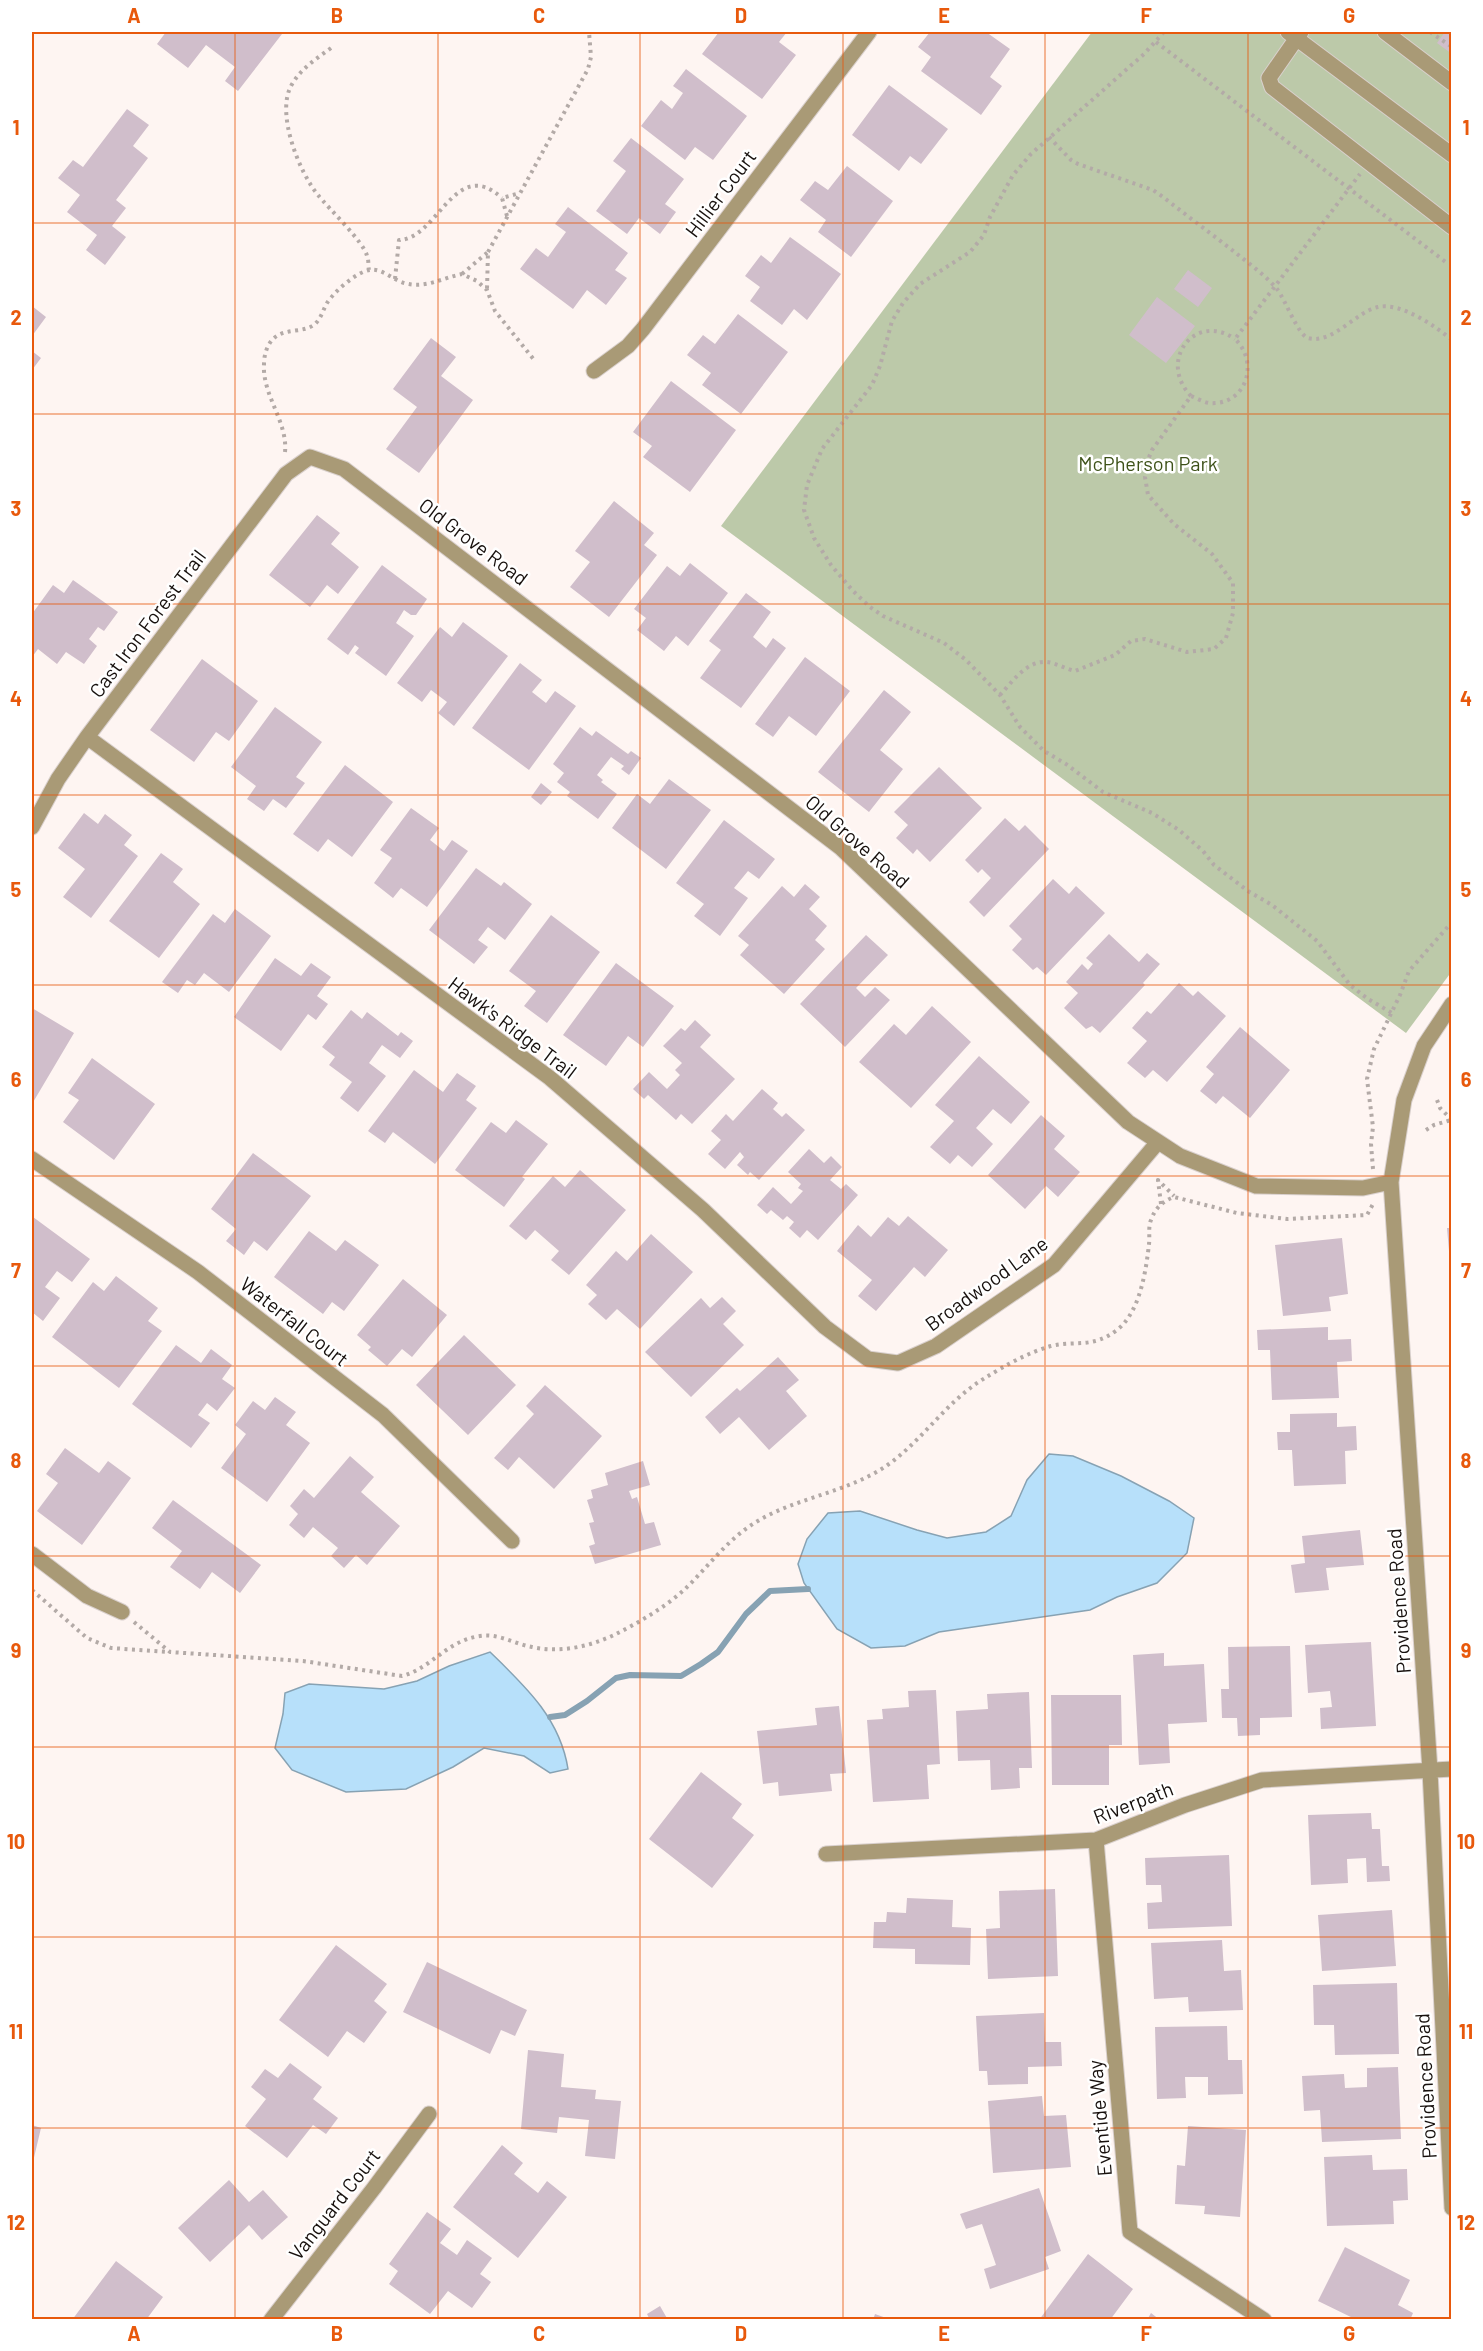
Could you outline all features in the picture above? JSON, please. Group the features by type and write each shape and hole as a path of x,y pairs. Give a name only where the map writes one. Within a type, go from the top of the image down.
{"street":[{"name":"Hillier Court","path":"594,371 628,346 643,329 869,32"},
{"path":"1385,32 1452,82"},
{"path":"1452,154 1295,34 1269,78 1272,87 1452,228"},
{"name":"Cast Iron Forest Trail","path":"32,827 58,779 87,737 286,474 310,457"},
{"name":"Old Grove Road","path":"310,457 344,469 841,848 1128,1122 1180,1156 1256,1186 1363,1188 1391,1182"},
{"name":"Hawk's Ridge Trail","path":"87,737 550,1078 703,1210 825,1327 868,1359 898,1363"},
{"name":"Providence Road","path":"1452,1004 1424,1046 1404,1100 1391,1182 1430,1771 1452,2208"},
{"name":"Broadwood Lane","path":"898,1363 936,1346 1054,1265 1158,1142"},
{"name":"Waterfall Court","path":"32,1159 198,1272 383,1415 512,1541"},
{"path":"32,1554 87,1596 122,1612"},
{"name":"Riverpath","path":"826,1854 1096,1840 1185,1805 1262,1780 1452,1769"},
{"name":"Eventide Way","path":"1096,1840 1130,2232 1264,2319"},
{"name":"Vanguard Court","path":"271,2319 429,2114"}],"path":[{"path":"284,459 284,438 264,374 267,349 273,339 282,333 310,327 316,322 336,292 369,270 376,270 403,283 432,284 462,274 488,252 588,69 591,57 589,32"},
{"path":"1164,32 1156,42 1049,137 1013,175 994,210 984,235 970,252 920,284 903,303 892,321 880,366 872,385 822,449 807,485 804,510 814,538 831,565 853,591 883,616 944,643 966,660 1000,695 1020,727 1044,751 1066,764 1103,792 1152,813 1179,830 1203,851 1214,865 1248,891 1272,905 1317,941 1350,985 1392,1013"},
{"path":"1430,32 1452,47"},
{"path":"1156,42 1447,263"},
{"path":"331,48 308,65 290,88 286,103 287,120 297,159 306,176 316,193 367,255 369,270"},
{"path":"1049,137 1078,164 1153,190 1249,263 1275,286 1302,333 1309,338 1320,338 1333,334 1378,307 1388,307 1419,318 1452,340"},
{"path":"1235,339 1369,163"},
{"path":"395,279 399,240 414,234 463,189 475,185 485,186 502,198 507,216"},
{"path":"502,198 521,193"},
{"path":"488,252 487,290 495,311 535,361"},
{"path":"462,274 477,281 487,290"},
{"path":"1206,331 1226,332 1246,352 1247,378 1242,388 1223,402 1208,403 1191,396 1184,390 1177,372 1177,360 1185,345 1196,334 1206,331"},
{"path":"1000,695 1027,668 1036,663 1048,662 1075,671 1115,655 1131,640 1145,639 1187,652 1214,649 1226,638 1233,613 1233,583 1212,554 1174,524 1148,495 1145,477 1147,462 1152,450 1191,396"},
{"path":"1161,1204 1158,1180 1174,1197 1237,1213 1287,1219 1367,1215 1373,1206 1371,1144 1373,1127 1367,1079 1374,1049 1409,971 1452,922"},
{"path":"1426,1130 1451,1120 1440,1108 1437,1100"},
{"path":"32,1590 87,1638 111,1648 303,1661 402,1676 415,1672 449,1646 482,1635 532,1647 565,1649 586,1645 613,1635 650,1615 683,1591 742,1531 761,1519 782,1508 869,1476 896,1459 958,1398 983,1378 1052,1346 1080,1345 1105,1338 1119,1328 1130,1314 1143,1278 1150,1222 1156,1209 1174,1197"},
{"path":"122,1612 170,1652"}],"green space":[{"name":"McPherson Park","path":"1092,32 1451,32 1452,971 1406,1033 721,526"}],"water":[{"path":"1049,1454 1073,1456 1121,1476 1169,1501 1194,1518 1187,1553 1157,1583 1117,1597 1090,1610 939,1632 905,1646 871,1648 837,1629 804,1583 798,1564 807,1539 828,1513 860,1511 947,1538 986,1532 1011,1516 1027,1480"},
{"path":"490,1652 516,1677 549,1719 564,1751 568,1769 550,1773 524,1756 484,1748 453,1767 406,1789 346,1792 292,1770 275,1748 285,1693 309,1684 384,1689 417,1681 449,1666"}],"building":[{"path":"166,32 279,32 282,34 238,91 225,81 235,67 206,45 188,68 157,44"},
{"path":"719,32 787,32 779,42 796,55 762,99 702,54"},
{"path":"930,32 986,32 1010,49 990,77 1002,86 981,115 921,71 931,57 918,47"},
{"path":"1445,32 1452,32 1452,54 1437,43"},
{"path":"686,69 747,116 713,160 695,147 685,160 641,126 661,100 672,109 683,93 673,86"},
{"path":"889,85 948,129 921,164 910,156 899,171 852,135"},
{"path":"127,109 149,125 133,146 148,158 116,200 126,208 112,226 126,237 105,265 86,250 97,235 67,212 80,195 58,178 73,160 83,167"},
{"path":"631,138 684,179 665,204 676,212 660,234 639,218 627,234 596,211 626,171 613,161"},
{"path":"847,166 893,201 851,257 818,232 826,220 800,200 815,181 828,190"},
{"path":"568,207 628,253 615,270 627,278 606,305 587,290 573,309 520,269 536,248 548,257 566,232 555,224"},
{"path":"790,237 841,274 807,320 794,309 782,325 750,301 760,287 745,276 761,255 771,263"},
{"path":"1188,270 1212,288 1198,307 1174,289"},
{"path":"1157,297 1195,326 1166,363 1129,335"},
{"path":"32,306 46,317 32,336"},
{"path":"738,314 788,352 741,414 702,385 711,373 687,355 703,335 715,344"},
{"path":"431,338 456,357 441,376 473,400 419,473 386,449 417,407 393,389"},
{"path":"32,351 41,358 32,370"},
{"path":"671,381 736,430 690,492 643,457 652,446 633,432"},
{"path":"614,501 654,533 644,545 657,555 609,617 570,587 590,562 575,551"},
{"path":"317,515 340,533 331,544 359,567 338,594 327,585 310,607 269,575"},
{"path":"690,563 728,593 688,646 676,636 664,651 637,630 646,618 634,609 667,566 680,576"},
{"path":"382,565 427,599 416,615 411,615 404,610 396,623 414,636 386,676 355,653 359,648 355,645 348,655 327,639"},
{"path":"73,580 118,612 104,631 98,627 89,639 97,646 84,664 66,652 57,664 38,649 32,657 32,614 53,585 64,593"},
{"path":"746,593 771,612 753,637 766,648 773,638 786,648 741,708 700,678 721,650 709,641"},
{"path":"463,622 508,656 454,726 438,713 447,702 431,690 422,702 397,683 440,627 452,637"},
{"path":"805,657 850,691 816,736 789,716 773,737 755,724"},
{"path":"202,659 258,701 229,741 216,732 194,762 150,730"},
{"path":"520,663 542,680 532,692 546,703 555,691 576,706 529,770 472,728"},
{"path":"884,690 911,712 880,750 903,769 869,812 818,772"},
{"path":"275,707 322,742 296,777 305,783 286,808 273,799 264,811 247,799 256,786 231,767"},
{"path":"580,727 592,736 596,731 628,754 631,751 641,758 629,775 621,769 624,766 611,757 597,775 603,780 601,782 617,794 598,819 567,796 570,792 557,782 564,773 553,764"},
{"path":"345,765 393,802 352,857 328,839 318,852 293,834"},
{"path":"939,767 982,808 930,862 917,849 913,854 896,838 908,825 894,812"},
{"path":"669,779 711,810 666,869 612,828 637,794 650,804"},
{"path":"541,783 552,792 541,805 531,797"},
{"path":"411,808 439,828 430,840 444,851 452,840 468,851 427,907 401,888 393,898 374,883 392,858 380,850"},
{"path":"84,813 98,824 105,814 132,835 124,845 138,856 91,918 63,897 85,869 58,848"},
{"path":"1005,818 1019,831 1025,825 1049,849 984,917 969,902 991,878 982,869 978,873 965,860"},
{"path":"724,820 775,859 759,879 748,871 734,888 748,898 720,936 694,916 704,904 676,883"},
{"path":"161,853 183,869 173,882 200,904 159,958 109,921"},
{"path":"476,868 501,886 504,882 532,904 505,940 488,927 478,940 488,947 474,964 429,930"},
{"path":"1053,879 1069,894 1076,886 1105,913 1046,975 1037,967 1033,970 1012,950 1022,939 1009,926"},
{"path":"805,884 820,897 809,909 827,926 815,940 825,949 784,994 740,955 749,945 738,936 782,886 794,897"},
{"path":"235,909 271,936 229,992 204,973 195,985 187,980 178,993 162,982 213,914 225,923"},
{"path":"551,915 600,952 547,1023 524,1006 536,991 509,971"},
{"path":"1109,934 1139,962 1147,953 1160,964 1143,983 1145,985 1100,1033 1092,1026 1086,1029 1064,1008 1078,993 1066,982 1082,964 1088,970 1093,964 1086,958"},
{"path":"866,935 888,955 856,988 865,997 875,987 890,1000 845,1047 800,1004"},
{"path":"275,958 301,976 311,963 331,977 317,996 328,1004 316,1020 308,1014 281,1051 234,1017"},
{"path":"616,963 674,1006 643,1047 628,1036 606,1066 563,1035"},
{"path":"1179,983 1193,996 1198,991 1226,1016 1167,1082 1153,1070 1145,1078 1127,1063 1147,1041 1132,1028 1147,1011 1151,1014"},
{"path":"932,1006 971,1042 911,1108 859,1062 894,1024 906,1035"},
{"path":"32,1008 74,1033 32,1104"},
{"path":"351,1010 362,1019 367,1012 398,1036 401,1032 413,1041 400,1058 382,1045 369,1063 386,1076 358,1112 340,1098 352,1082 329,1065 335,1057 322,1047"},
{"path":"695,1020 711,1035 700,1047 735,1079 692,1124 681,1114 676,1120 648,1095 644,1099 633,1089 649,1072 667,1089 680,1075 675,1070 682,1063 663,1046 681,1028 685,1031"},
{"path":"1240,1027 1290,1070 1250,1118 1223,1096 1216,1104 1200,1091 1214,1074 1206,1067"},
{"path":"979,1056 1030,1102 1011,1124 993,1109 976,1128 993,1144 972,1167 958,1155 950,1164 930,1147 954,1121 935,1105"},
{"path":"92,1058 155,1104 114,1160 63,1122 79,1100 68,1093"},
{"path":"414,1070 443,1092 457,1073 476,1086 466,1100 477,1108 435,1164 393,1132 385,1143 368,1131"},
{"path":"762,1089 778,1103 773,1109 782,1117 786,1113 805,1130 759,1180 750,1172 748,1175 737,1165 744,1157 740,1152 725,1169 708,1154 721,1140 711,1131 726,1114 733,1121"},
{"path":"1041,1115 1065,1136 1054,1149 1080,1172 1058,1197 1046,1186 1025,1209 988,1175"},
{"path":"516,1120 548,1144 522,1177 525,1179 504,1207 455,1170 491,1122 506,1133"},
{"path":"809,1149 824,1163 831,1156 842,1167 830,1180 841,1189 846,1184 858,1195 818,1240 807,1230 800,1238 789,1228 794,1222 787,1216 783,1220 771,1210 767,1214 757,1205 773,1187 791,1204 803,1191 798,1188 801,1184 788,1172"},
{"path":"253,1153 311,1196 267,1251 254,1241 244,1255 226,1241 236,1229 211,1209"},
{"path":"580,1170 626,1210 569,1275 551,1260 559,1251 535,1230 526,1240 509,1226 553,1176 565,1187"},
{"path":"908,1216 948,1250 925,1277 914,1267 876,1311 858,1296 872,1280 837,1251 858,1225 871,1237 888,1217 899,1226"},
{"path":"33,1217 90,1259 72,1282 57,1271 45,1287 60,1298 43,1321 32,1312"},
{"path":"1447,1228 1452,1228 1452,1251 1449,1251"},
{"path":"309,1231 336,1251 345,1240 379,1265 344,1311 332,1302 323,1314 274,1277"},
{"path":"651,1234 693,1272 640,1329 617,1309 606,1320 588,1304 597,1295 586,1285 616,1251 627,1261"},
{"path":"1342,1238 1348,1294 1329,1297 1331,1311 1283,1316 1275,1245"},
{"path":"116,1276 158,1308 148,1321 162,1331 119,1388 52,1337 93,1282 104,1291"},
{"path":"403,1279 447,1315 412,1357 402,1349 387,1366 368,1350 371,1347 357,1335"},
{"path":"722,1297 736,1311 723,1324 744,1345 691,1397 645,1352 701,1298 710,1308"},
{"path":"1328,1327 1328,1340 1351,1339 1352,1361 1337,1362 1339,1398 1272,1400 1270,1350 1258,1350 1257,1330"},
{"path":"464,1335 516,1385 468,1435 416,1385"},
{"path":"176,1345 201,1363 211,1349 232,1365 222,1379 235,1388 217,1411 207,1403 198,1415 210,1423 191,1448 132,1404"},
{"path":"778,1357 799,1380 786,1391 807,1416 769,1450 739,1417 720,1434 705,1417 737,1388 740,1391"},
{"path":"545,1385 602,1436 554,1489 519,1457 508,1470 494,1458 534,1414 526,1406"},
{"path":"275,1397 296,1412 286,1425 310,1443 267,1502 221,1468 246,1434 235,1425 253,1401 265,1410"},
{"path":"1337,1413 1337,1427 1356,1426 1357,1450 1345,1451 1346,1484 1294,1486 1292,1450 1278,1450 1277,1432 1290,1432 1290,1414"},
{"path":"65,1448 99,1473 108,1461 131,1478 82,1545 37,1511 58,1483 46,1474"},
{"path":"350,1456 374,1477 361,1492 400,1526 367,1565 356,1555 344,1568 331,1556 338,1548 313,1527 304,1538 289,1525 298,1514 290,1506 304,1489 314,1498"},
{"path":"643,1461 650,1485 629,1491 632,1499 637,1497 645,1524 654,1522 661,1545 595,1564 589,1546 595,1544 589,1523 594,1522 587,1500 593,1498 591,1490 608,1485 605,1473"},
{"path":"173,1500 261,1565 240,1593 212,1572 200,1589 170,1567 182,1551 152,1528"},
{"path":"1360,1530 1364,1565 1326,1568 1329,1590 1295,1593 1291,1565 1305,1563 1302,1536"},
{"path":"1371,1642 1376,1726 1321,1729 1320,1708 1332,1707 1330,1691 1308,1693 1305,1645"},
{"path":"1290,1646 1292,1717 1260,1718 1260,1735 1238,1736 1237,1718 1222,1718 1221,1689 1229,1689 1228,1647"},
{"path":"1164,1653 1164,1666 1204,1664 1207,1722 1168,1724 1170,1763 1139,1765 1133,1655"},
{"path":"936,1690 940,1764 927,1765 929,1799 873,1802 867,1720 883,1719 882,1709 909,1707 908,1691"},
{"path":"1029,1692 1032,1768 1019,1768 1020,1788 991,1790 990,1760 958,1761 956,1711 988,1709 987,1694"},
{"path":"1051,1695 1121,1695 1122,1745 1109,1745 1109,1785 1052,1785"},
{"path":"839,1706 846,1773 830,1774 832,1791 779,1796 778,1782 763,1784 757,1731 817,1725 815,1708"},
{"path":"701,1772 742,1804 732,1818 754,1835 712,1888 649,1839"},
{"path":"1371,1813 1372,1829 1380,1829 1382,1866 1389,1866 1390,1881 1367,1882 1366,1858 1347,1859 1348,1883 1311,1885 1308,1815"},
{"path":"1229,1855 1232,1926 1148,1929 1147,1903 1162,1902 1161,1885 1146,1885 1145,1858"},
{"path":"1055,1889 1058,1976 988,1979 986,1929 1000,1928 999,1891"},
{"path":"907,1898 953,1900 952,1927 971,1928 970,1965 915,1964 915,1949 873,1948 874,1922 886,1922 887,1912 906,1913"},
{"path":"1392,1910 1396,1966 1322,1971 1318,1915"},
{"path":"1222,1940 1224,1971 1241,1970 1243,2010 1189,2012 1188,1997 1154,1999 1151,1943"},
{"path":"336,1945 387,1984 374,2001 387,2012 364,2043 347,2031 328,2057 279,2020"},
{"path":"427,1962 527,2010 515,2036 501,2030 490,2054 403,2012"},
{"path":"1397,1983 1399,2054 1335,2055 1334,2025 1314,2025 1313,1985"},
{"path":"1044,2013 1045,2042 1061,2042 1062,2066 1028,2067 1028,2084 988,2085 987,2071 979,2071 976,2016"},
{"path":"1227,2026 1228,2060 1242,2060 1243,2094 1208,2095 1208,2077 1185,2077 1186,2098 1157,2099 1155,2027"},
{"path":"528,2050 564,2054 561,2087 596,2090 595,2099 621,2101 615,2159 585,2156 589,2120 559,2117 557,2133 521,2129"},
{"path":"290,2063 322,2087 313,2099 338,2118 326,2134 313,2125 287,2158 245,2126 266,2099 251,2087 265,2069 278,2078"},
{"path":"1398,2067 1401,2139 1322,2142 1320,2110 1304,2111 1302,2076 1344,2074 1345,2088 1367,2087 1367,2068"},
{"path":"1042,2096 1044,2116 1066,2115 1071,2167 993,2173 988,2101"},
{"path":"32,2125 41,2128 32,2166"},
{"path":"1188,2126 1246,2130 1240,2217 1204,2214 1205,2206 1175,2204 1177,2165 1185,2166"},
{"path":"502,2145 523,2163 514,2174 538,2193 547,2181 567,2197 518,2258 453,2207"},
{"path":"1372,2155 1373,2170 1407,2169 1408,2200 1393,2201 1394,2224 1327,2226 1324,2157"},
{"path":"229,2180 249,2202 263,2190 288,2217 262,2240 249,2225 210,2262 178,2228"},
{"path":"1039,2188 1061,2251 1045,2257 1049,2269 990,2289 984,2269 996,2265 982,2224 966,2229 960,2214"},
{"path":"427,2212 451,2229 440,2243 457,2255 467,2240 492,2258 480,2274 491,2282 472,2308 448,2291 430,2314 389,2284 398,2271 389,2264"},
{"path":"1345,2247 1410,2280 1398,2305 1413,2313 1410,2320 1357,2320 1318,2301"},
{"path":"1088,2254 1133,2289 1110,2320 1039,2320"},
{"path":"116,2261 163,2297 146,2320 72,2320"},
{"path":"660,2306 668,2320 650,2320 647,2314"},
{"path":"1151,2313 1160,2320 1147,2320"},
{"path":"875,2314 889,2319 889,2320 873,2320"}],"waterway":[{"path":"550,1717 565,1715 616,1678 630,1675 681,1676 718,1652 746,1614 770,1591 808,1589"}]}
